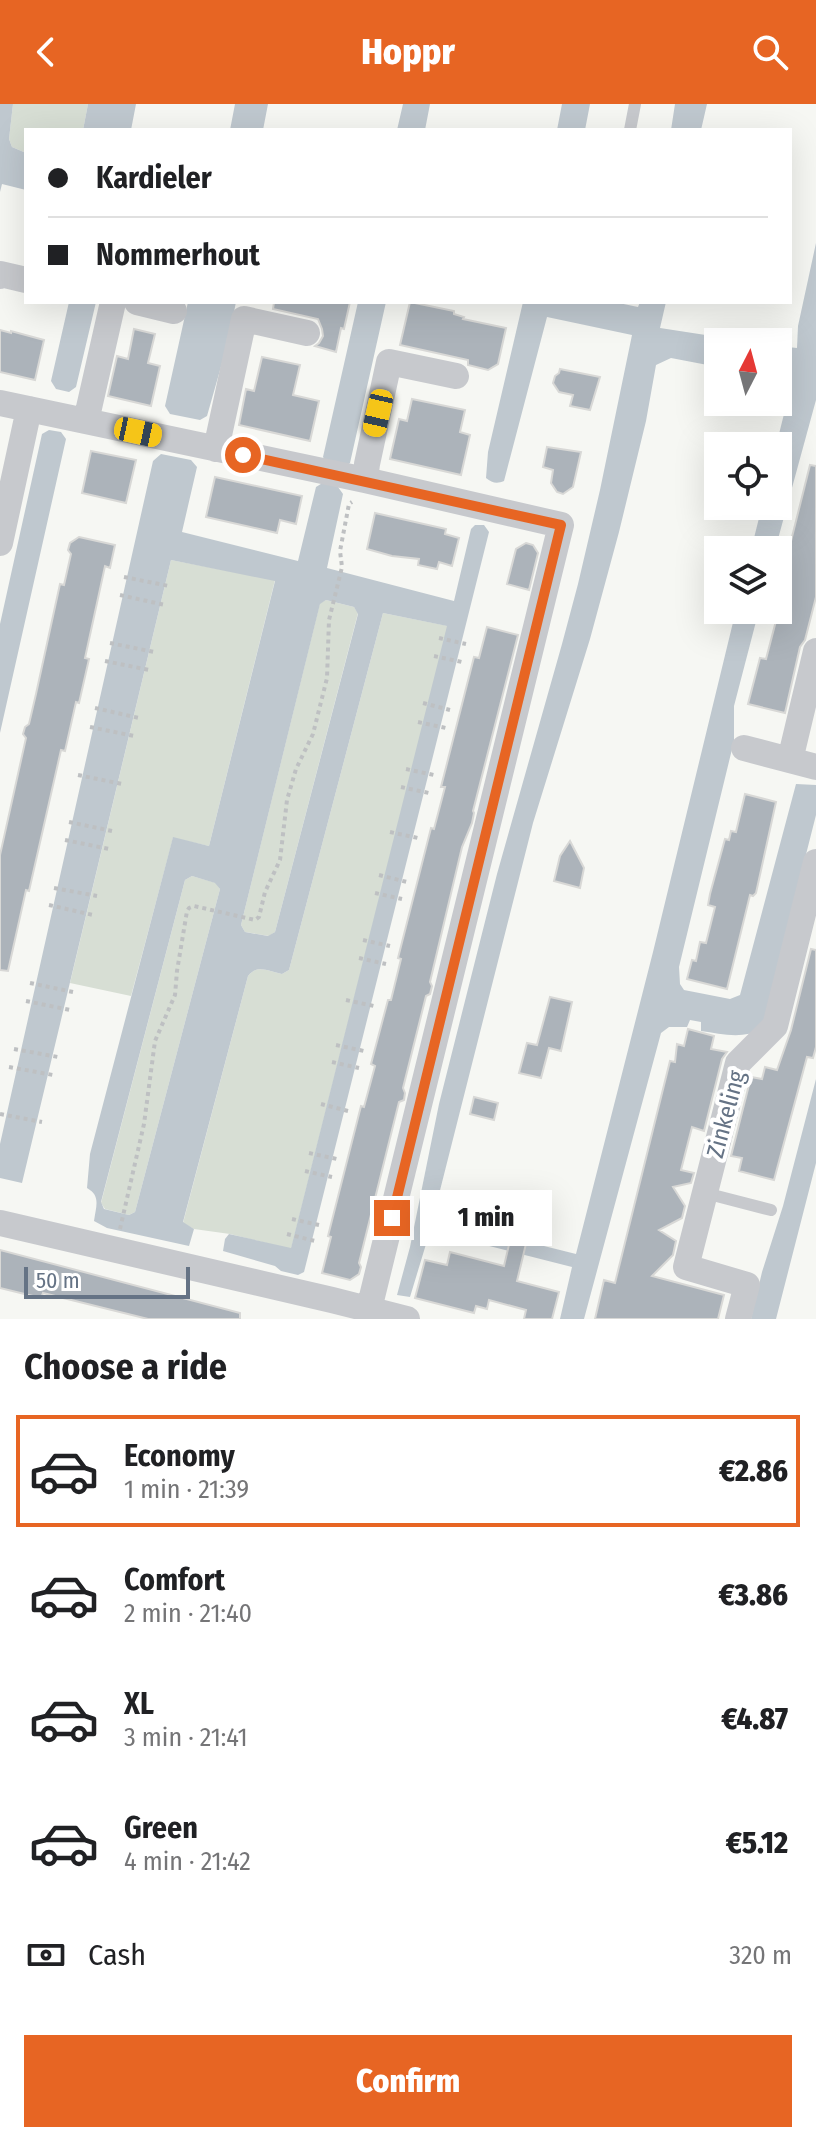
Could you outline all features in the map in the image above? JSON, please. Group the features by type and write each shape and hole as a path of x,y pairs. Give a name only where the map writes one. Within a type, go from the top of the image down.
{"street":[{"path":"0,276 24,280"},
{"path":"86,421 113,304"},
{"path":"145,304 174,311"},
{"path":"216,449 244,319 307,333"},
{"path":"344,476 389,362 456,376"},
{"path":"0,403 561,525 369,1309"},
{"path":"0,543 29,409"},
{"path":"790,760 816,651"},
{"path":"744,748 816,767"},
{"name":"Zinkeling","path":"738,1319 747,1285 686,1267 738,1063 775,1026 816,862"},
{"path":"0,1223 407,1319"}],"lane":[{"path":"630,128 635,104"},
{"path":"705,1193 771,1210"}],"path":[{"path":"118,1236 144,1124 155,1041 175,995 187,911 194,906 255,920 259,917 265,892 280,860 287,800 296,769 313,734 327,678 328,637 342,567 340,551 349,504 361,496 344,476"},
{"path":"124,577 169,586"},
{"path":"120,595 165,605"},
{"path":"439,638 466,644"},
{"path":"110,643 154,652"},
{"path":"434,656 462,662"},
{"path":"105,661 149,670"},
{"path":"423,703 450,710"},
{"path":"95,708 139,718"},
{"path":"418,722 446,728"},
{"path":"90,727 134,736"},
{"path":"406,769 434,775"},
{"path":"78,775 122,784"},
{"path":"401,787 429,793"},
{"path":"69,822 112,831"},
{"path":"390,832 418,838"},
{"path":"65,840 109,849"},
{"path":"379,875 407,882"},
{"path":"54,888 97,896"},
{"path":"375,893 402,899"},
{"path":"49,905 93,915"},
{"path":"363,940 390,946"},
{"path":"359,958 386,964"},
{"path":"30,983 73,992"},
{"path":"346,1000 374,1006"},
{"path":"26,1001 70,1010"},
{"path":"336,1045 364,1051"},
{"path":"14,1049 58,1057"},
{"path":"332,1062 359,1068"},
{"path":"9,1067 53,1075"},
{"path":"321,1104 348,1111"},
{"path":"0,1114 42,1122"},
{"path":"309,1153 337,1159"},
{"path":"305,1171 332,1177"},
{"path":"292,1219 319,1225"},
{"path":"287,1234 315,1241"}],"shaded area":[{"path":"0,104 13,104 9,139 12,147 24,152 24,190 2,184 0,192"},
{"path":"13,104 88,104 83,128 24,128 24,152 12,147 9,139"},
{"path":"88,104 136,104 131,128 83,128"},
{"path":"235,104 268,104 263,128 230,128"},
{"path":"403,104 430,104 425,128 397,128"},
{"path":"562,104 590,104 585,128 557,128"},
{"path":"675,104 707,104 701,128 671,128"},
{"path":"816,243 816,400 792,488 792,432 780,432 784,416 792,416 792,347 797,348 798,326"},
{"path":"69,304 96,304 76,387 69,392 56,389 51,381"},
{"path":"188,304 236,304 207,416 200,420 170,414 165,406"},
{"path":"358,304 386,304 350,463 342,468 338,487 343,494 327,568 454,601 471,529 475,525 484,525 489,532 304,1272 298,1275 223,1251 225,1239 229,1234 291,1248 447,626 383,613 289,970 282,974 259,969 248,976 183,1222 194,1229 189,1246 107,1228 94,1221 96,1198 87,1188 90,1154 173,837 209,846 275,581 171,560 22,1183 0,1178 0,1144 153,461 161,454 191,460 197,467 182,532 298,561 316,487 324,482 328,465 323,457","holes":["326,600 354,607 358,614 275,932 268,936 245,932 241,925 320,604","192,876 215,883 220,889 135,1212 129,1215 104,1209 101,1202 185,880"]},
{"path":"523,304 624,304 638,307 639,304 666,304 660,328 704,335 704,364 671,358 656,365 619,532 590,639 533,823 433,1218 576,1254 733,624 755,624 734,706 734,741 679,967 680,984 684,990 730,999 740,995 796,784 816,785 816,815 762,1028 748,1034 725,1035 701,1031 701,1022 690,1020 687,1027 669,1027 661,1033 584,1319 560,1319 572,1267 430,1231 410,1297 397,1295 439,1104 497,874 578,584 632,335 547,317 504,481 497,483 486,478 488,452"},
{"path":"49,430 61,432 66,439 0,733 0,624 42,434"},
{"path":"758,520 783,520 779,536 754,536"},
{"path":"171,560 275,580 209,846 173,838 131,996 70,983"},
{"path":"326,600 354,607 358,613 275,932 269,936 245,932 241,925 320,603"},
{"path":"383,613 448,626 291,1249 194,1229 183,1223 248,976 259,969 282,974 289,970"},
{"path":"192,876 216,883 220,889 135,1212 129,1215 105,1209 101,1203 185,880"},
{"path":"816,1079 816,1163 776,1319 751,1319 762,1272 783,1206"}],"building":[{"path":"274,304 350,304 336,352 315,346 323,336 318,319 273,309"},
{"path":"410,304 454,311 463,319 506,328 498,364 488,370 468,365 468,360 400,345"},
{"path":"134,329 155,334 148,363 160,366 151,406 108,396 117,356 128,359"},
{"path":"0,330 44,340 35,380 0,372"},
{"path":"262,357 300,365 293,395 319,401 310,441 239,425 246,389 254,391"},
{"path":"560,369 600,377 590,410 570,406 573,395 559,392 553,383"},
{"path":"412,399 465,410 460,432 470,435 461,475 390,459 399,419 407,421"},
{"path":"547,447 581,452 573,487 563,494 557,492 551,483 553,470 543,467"},
{"path":"91,451 136,460 126,503 82,493"},
{"path":"810,465 816,466 816,597 805,640 800,647 785,713 748,704 760,658 766,659 775,624 792,624 792,537"},
{"path":"215,477 302,496 296,524 280,520 277,533 206,517"},
{"path":"375,513 446,529 445,534 459,538 452,566 439,562 437,569 418,565 419,559 367,549"},
{"path":"79,537 115,545 110,568 105,566 85,658 89,659 79,703 76,702 65,751 61,750 8,971 0,970 0,855 26,738 23,734 29,724 60,584 64,585 71,554 68,550 70,543"},
{"path":"526,543 533,545 538,553 529,590 507,584 516,549"},
{"path":"487,627 518,635 472,823 462,847 430,982 432,986 430,994 426,996 403,1088 404,1100 399,1102 359,1263 361,1267 359,1274 350,1280 322,1273 331,1237 328,1236 361,1106 364,1107 375,1066 371,1064 388,1000 391,1000 401,959 398,958 431,828 434,829 445,787 441,787 474,657 479,658"},
{"path":"745,794 776,802 756,893 750,895 727,989 687,979 692,960 696,961 700,942 706,943 715,907 708,905 710,894 725,839 729,840 731,831 736,832"},
{"path":"570,841 584,868 580,888 554,881 560,856"},
{"path":"811,949 816,950 816,1047 813,1058 807,1057 774,1180 739,1171 742,1158 731,1156 751,1077 762,1079 765,1067 777,1070 791,1030"},
{"path":"550,997 572,1002 561,1051 549,1048 541,1078 519,1073 527,1043 537,1045"},
{"path":"688,1029 714,1036 711,1049 727,1052 722,1059 704,1131 692,1127 681,1170 694,1173 691,1183 673,1187 685,1206 682,1218 659,1230 676,1241 673,1255 652,1276 724,1295 718,1319 595,1319 604,1280 615,1283 670,1061 675,1062 677,1044 684,1046"},
{"path":"474,1097 498,1103 494,1120 470,1114"},
{"path":"455,1193 479,1200 474,1219 450,1212"},
{"path":"516,1215 532,1219 517,1281 559,1292 552,1319 524,1319 526,1310 489,1300 487,1309 476,1306 474,1313 415,1298 425,1260 447,1265 450,1252 504,1266"},
{"path":"0,1250 240,1313 240,1319 148,1319 43,1293 41,1298 0,1288"}],"route":[{"path":"243,455 561,525 392,1218"}]}
